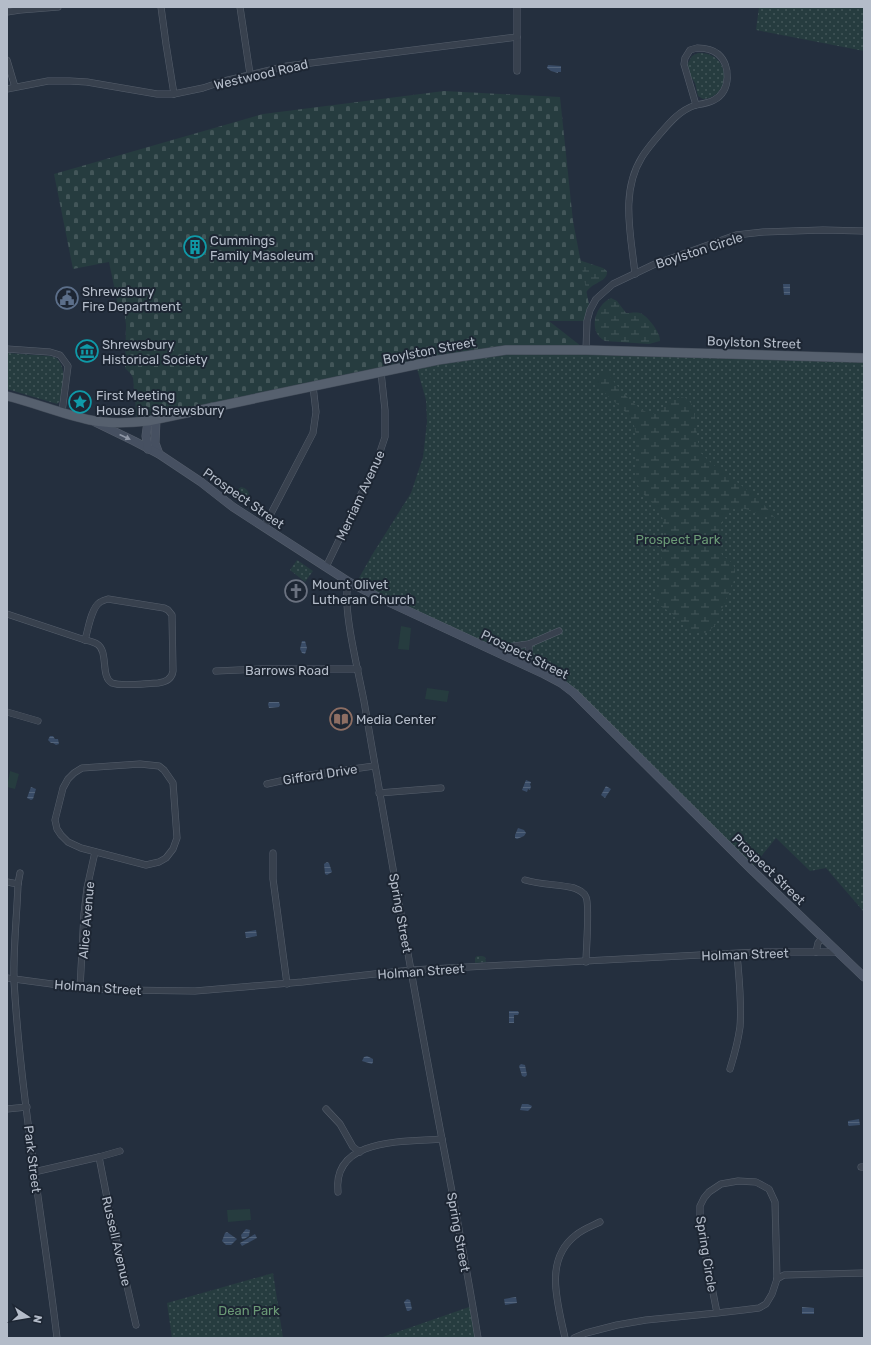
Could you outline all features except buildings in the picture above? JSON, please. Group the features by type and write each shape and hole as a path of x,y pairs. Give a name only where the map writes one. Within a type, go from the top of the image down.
{"main road":[{"name":"Boylston Street","path":"7,396 90,420 120,423 152,420 438,360 506,350 586,350 864,358"}],"street":[{"path":"7,12 58,7"},
{"path":"161,7 174,94"},
{"path":"240,7 250,74"},
{"path":"517,7 517,71"},
{"name":"Westwood Road","path":"7,89 48,81 70,81 87,82 157,94 174,94 203,88 250,74 293,65 517,37"},
{"path":"635,274 628,208 631,182 642,157 670,122 681,112 696,105 716,99 722,92 726,84 728,74 725,62 717,53 708,49 697,48 690,50 685,58 685,72 691,85 696,105"},
{"path":"7,60 15,87"},
{"name":"Boylston Circle","path":"586,350 587,321 593,303 614,284 655,264 736,235 763,232 822,230 864,231"},
{"path":"7,349 54,353 60,355 68,366 62,412"},
{"name":"Merriam Avenue","path":"326,567 383,446 386,421 381,372"},
{"path":"264,527 313,433 316,412 313,386"},
{"name":"Prospect Street","path":"90,420 159,454 201,482 233,507 348,582 561,683 574,693 744,862 864,977"},
{"path":"148,448 146,436 152,420"},
{"path":"152,420 155,443 159,454"},
{"name":"Spring Street","path":"348,582 346,590 348,616 478,1338"},
{"path":"7,614 96,644 102,651 106,672 112,683 125,685 163,682 170,679 173,675 172,615 164,608 110,600 101,601 97,604 94,610 85,640"},
{"path":"490,649 529,644 559,631"},
{"path":"529,644 529,663 531,668"},
{"name":"Barrows Road","path":"216,670 358,669"},
{"path":"7,712 38,721"},
{"path":"140,764 155,765 164,770 173,783 177,829 176,844 170,854 159,862 146,865 95,852 68,842 57,829 55,820 63,788 68,778 74,772 82,768 140,764"},
{"name":"Gifford Drive","path":"267,784 303,776 374,766"},
{"path":"379,794 441,788"},
{"name":"Alice Avenue","path":"80,988 84,914 87,890 95,852"},
{"path":"273,853 273,879 287,984"},
{"name":"Park Street","path":"20,873 18,884 14,979 34,1172 57,1338"},
{"path":"525,880 536,884 576,889 583,892 587,898 588,907 586,962"},
{"path":"7,882 18,884"},
{"path":"816,952 818,943 822,938"},
{"name":"Holman Street","path":"7,978 80,988 184,991 287,984 411,970 736,954 837,952"},
{"path":"730,1069 738,1039 740,1018 740,987 736,954"},
{"path":"7,1109 27,1107"},
{"path":"326,1109 340,1124 353,1147 360,1152"},
{"path":"338,1192 338,1180 342,1167 351,1157 360,1152 376,1145 442,1139"},
{"path":"34,1172 120,1151"},
{"name":"Russell Avenue","path":"99,1157 109,1208 136,1325"},
{"name":"Spring Circle","path":"749,1180 762,1184 772,1193 775,1202 778,1279 766,1304 759,1308 717,1313 700,1227 700,1206 704,1198 717,1186 749,1180"},
{"path":"565,1338 555,1280 557,1263 565,1246 576,1235 600,1222"},
{"path":"778,1279 784,1275 864,1272"},
{"path":"574,1338 586,1333 617,1325 646,1320 717,1313"}],"green space":[{"path":"759,7 864,7 864,51 756,30"},
{"path":"698,53 709,54 717,59 722,66 724,74 720,91 713,96 703,99 698,96 695,83 690,75 687,65 692,56"},
{"path":"444,91 560,97 573,221 590,310 587,321 549,321 586,350 506,350 137,422 133,378 125,368 126,325 124,309 119,310 109,262 73,269 54,174 263,114"},
{"path":"576,259 603,268 607,271 606,277 590,288 584,295"},
{"path":"611,298 617,301 626,313 643,314 656,329 660,341 649,344 605,341 599,337 595,325 597,312 605,301"},
{"path":"7,353 49,356 57,359 63,369 63,386 60,401 57,404 7,389"},
{"name":"Prospect Park","path":"482,353 864,358 864,912 826,868 810,871 776,838 751,869 574,693 355,585 411,493 423,457 427,422 426,400 416,365"},
{"path":"606,371 631,401 650,414 659,411 671,401 676,399 685,398 690,401 695,415 698,442 703,455 757,498 769,510 775,519 742,508 736,508 725,516 716,539 722,555 733,564 735,576 716,624 708,632 696,633 691,631 670,612 661,607 657,601 656,595 661,574 663,536 662,516 656,507 640,490 638,485 636,477 636,434 631,419 623,409 599,387 596,381 600,375"},
{"path":"241,487 247,490 249,494 248,500 244,505 234,498 237,490"},
{"path":"297,560 313,571 305,582 290,570"},
{"path":"401,626 411,628 409,650 398,649"},
{"path":"427,688 449,691 447,702 425,699"},
{"path":"10,771 19,774 15,789 7,787"},
{"path":"477,956 485,957 486,962 475,963 475,958"},
{"path":"250,1209 251,1220 228,1222 227,1210"},
{"name":"Dean Park","path":"273,1273 283,1338 172,1338 167,1303"},
{"path":"472,1306 478,1338 380,1338"}],"water":[{"path":"548,65 561,66 561,72 558,73 551,71 547,68"},
{"path":"783,284 790,284 790,295 784,295"},
{"path":"302,641 305,641 307,648 305,654 302,653 300,649"},
{"path":"269,702 279,702 280,705 279,707 269,708"},
{"path":"50,736 58,739 59,744 56,745 51,743 48,740"},
{"path":"526,780 531,782 530,790 528,789 527,792 522,790"},
{"path":"606,786 611,789 605,798 601,795"},
{"path":"31,787 36,789 33,799 31,800 27,798"},
{"path":"518,828 524,830 526,833 524,836 517,839 515,838 515,835"},
{"path":"327,862 329,863 332,872 327,875 325,874 324,864"},
{"path":"256,930 257,936 246,938 245,932"},
{"path":"509,1011 518,1011 519,1013 518,1015 514,1015 514,1023 509,1023"},
{"path":"367,1056 373,1059 372,1064 362,1061 364,1057"},
{"path":"521,1064 525,1065 527,1075 525,1077 522,1076 519,1066"},
{"path":"522,1104 532,1106 528,1111 520,1110"},
{"path":"859,1119 860,1125 848,1125 848,1121"},
{"path":"246,1229 250,1230 249,1236 242,1239 241,1235"},
{"path":"227,1232 237,1239 231,1245 226,1245 222,1241 225,1233"},
{"path":"255,1234 257,1238 242,1246 240,1243"},
{"path":"516,1297 517,1303 505,1305 504,1299"},
{"path":"407,1299 410,1300 412,1309 409,1311 407,1311 404,1302"},
{"path":"802,1307 814,1308 814,1314 802,1314"}],"place":[{"name":"Cummings Family Masoleum","path":"195,247"},
{"name":"Shrewsbury Fire Department","path":"67,298"},
{"name":"Shrewsbury Historical Society","path":"87,351"},
{"name":"First Meeting House in Shrewsbury","path":"80,402"},
{"name":"Mount Olivet Lutheran Church","path":"296,591"},
{"name":"Media Center","path":"341,719"}]}
